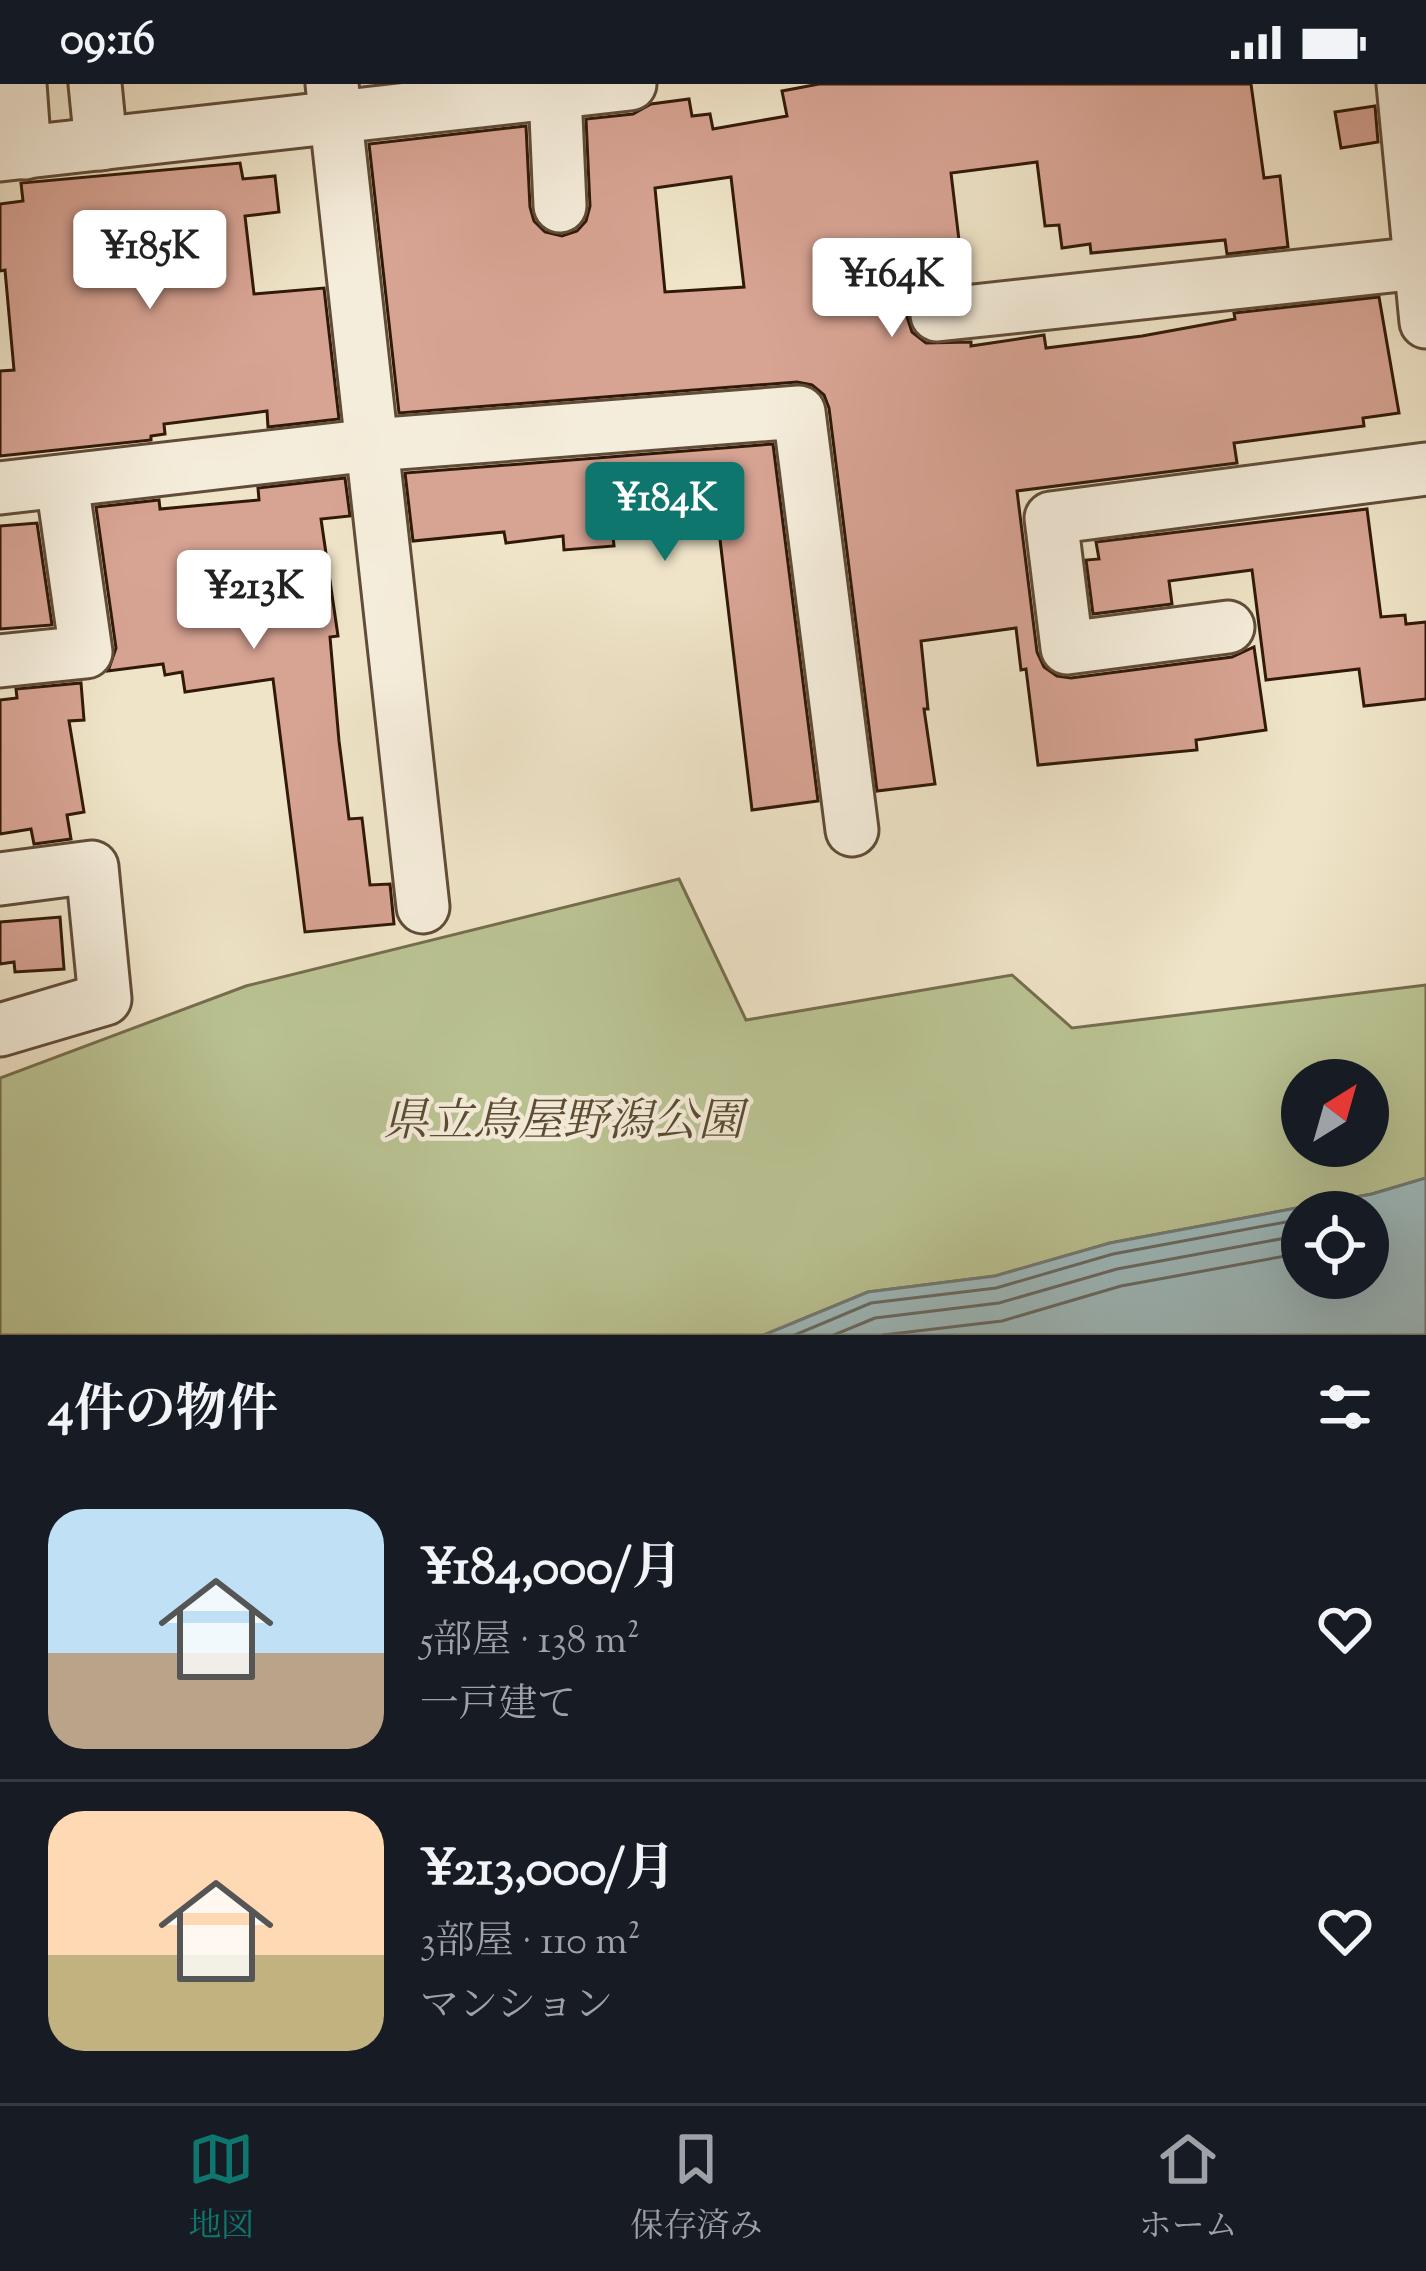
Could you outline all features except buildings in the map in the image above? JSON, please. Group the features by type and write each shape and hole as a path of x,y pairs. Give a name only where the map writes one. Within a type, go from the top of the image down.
{"street":[{"path":"20,84 12,154 101,144 334,101 555,93 630,84"},
{"path":"94,84 101,144"},
{"path":"1403,84 1426,322"},
{"path":"555,93 560,206"},
{"path":"334,101 423,907"},
{"path":"937,315 1419,263"},
{"path":"0,488 372,445 799,412 852,830"},
{"path":"1228,627 1067,648 1051,518 1426,469"},
{"path":"0,661 86,652 62,483"},
{"path":"0,879 92,867 105,999 0,1030"}],"green space":[{"name":"県立鳥屋野潟公園","path":"679,879 746,1020 1012,975 1072,1028 1426,985 1426,1178 1382,1191 1281,1191 1281,1211 1110,1243 995,1276 868,1292 764,1335 0,1335 0,1078 246,986"}],"water":[{"path":"1426,1178 1426,1335 764,1335 868,1292 995,1276 1110,1243 1281,1211 1281,1299 1389,1299 1389,1191 1382,1191"}]}
